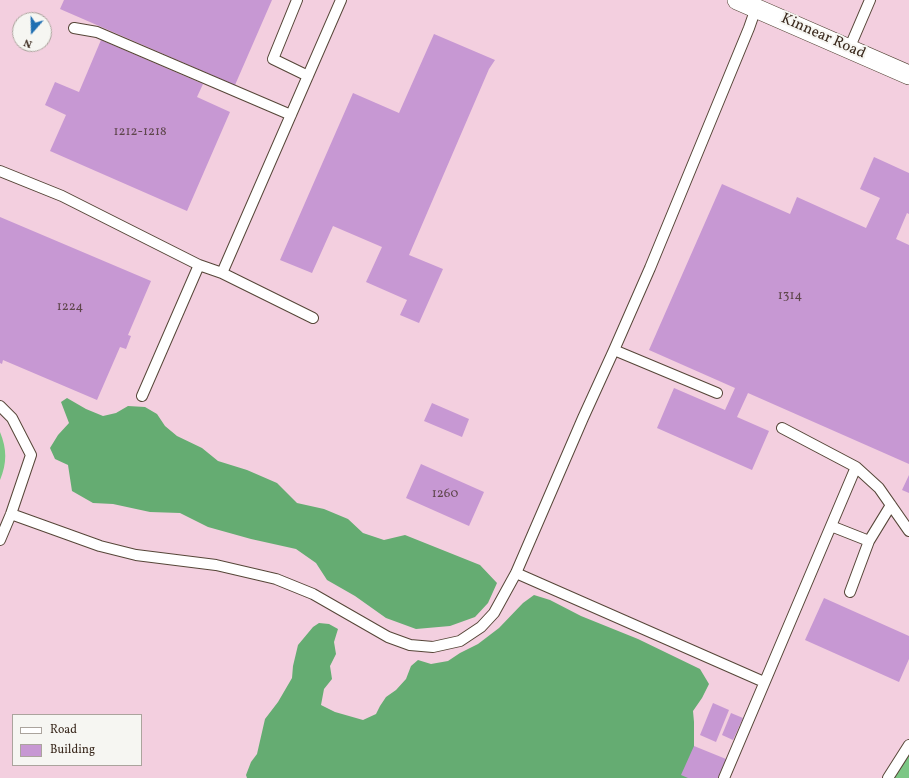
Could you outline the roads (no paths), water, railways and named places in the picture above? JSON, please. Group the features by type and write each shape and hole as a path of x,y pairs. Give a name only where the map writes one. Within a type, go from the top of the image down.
{"street":[{"name":"Kinnear Road","path":"737,0 756,4 849,49 909,75"}],"lane":[{"path":"297,0 273,59 308,76"},
{"path":"222,273 341,0"},
{"path":"849,49 870,0"},
{"path":"11,514 100,546 136,555 216,564 276,579 313,594 388,637 410,645 433,647 460,641 481,627 494,613 516,574 583,418 653,262 756,4"},
{"path":"74,28 97,32 291,115"},
{"path":"0,171 62,196 199,265 222,273 313,318"},
{"path":"142,396 199,265"},
{"path":"614,350 717,394"},
{"path":"0,406 12,418 31,455 11,514 0,540"},
{"path":"782,428 856,467 879,488 909,531"},
{"path":"724,778 856,467"},
{"path":"850,592 869,541 891,505"},
{"path":"831,526 869,541"},
{"path":"516,574 764,682"},
{"path":"888,778 909,745"}]}
